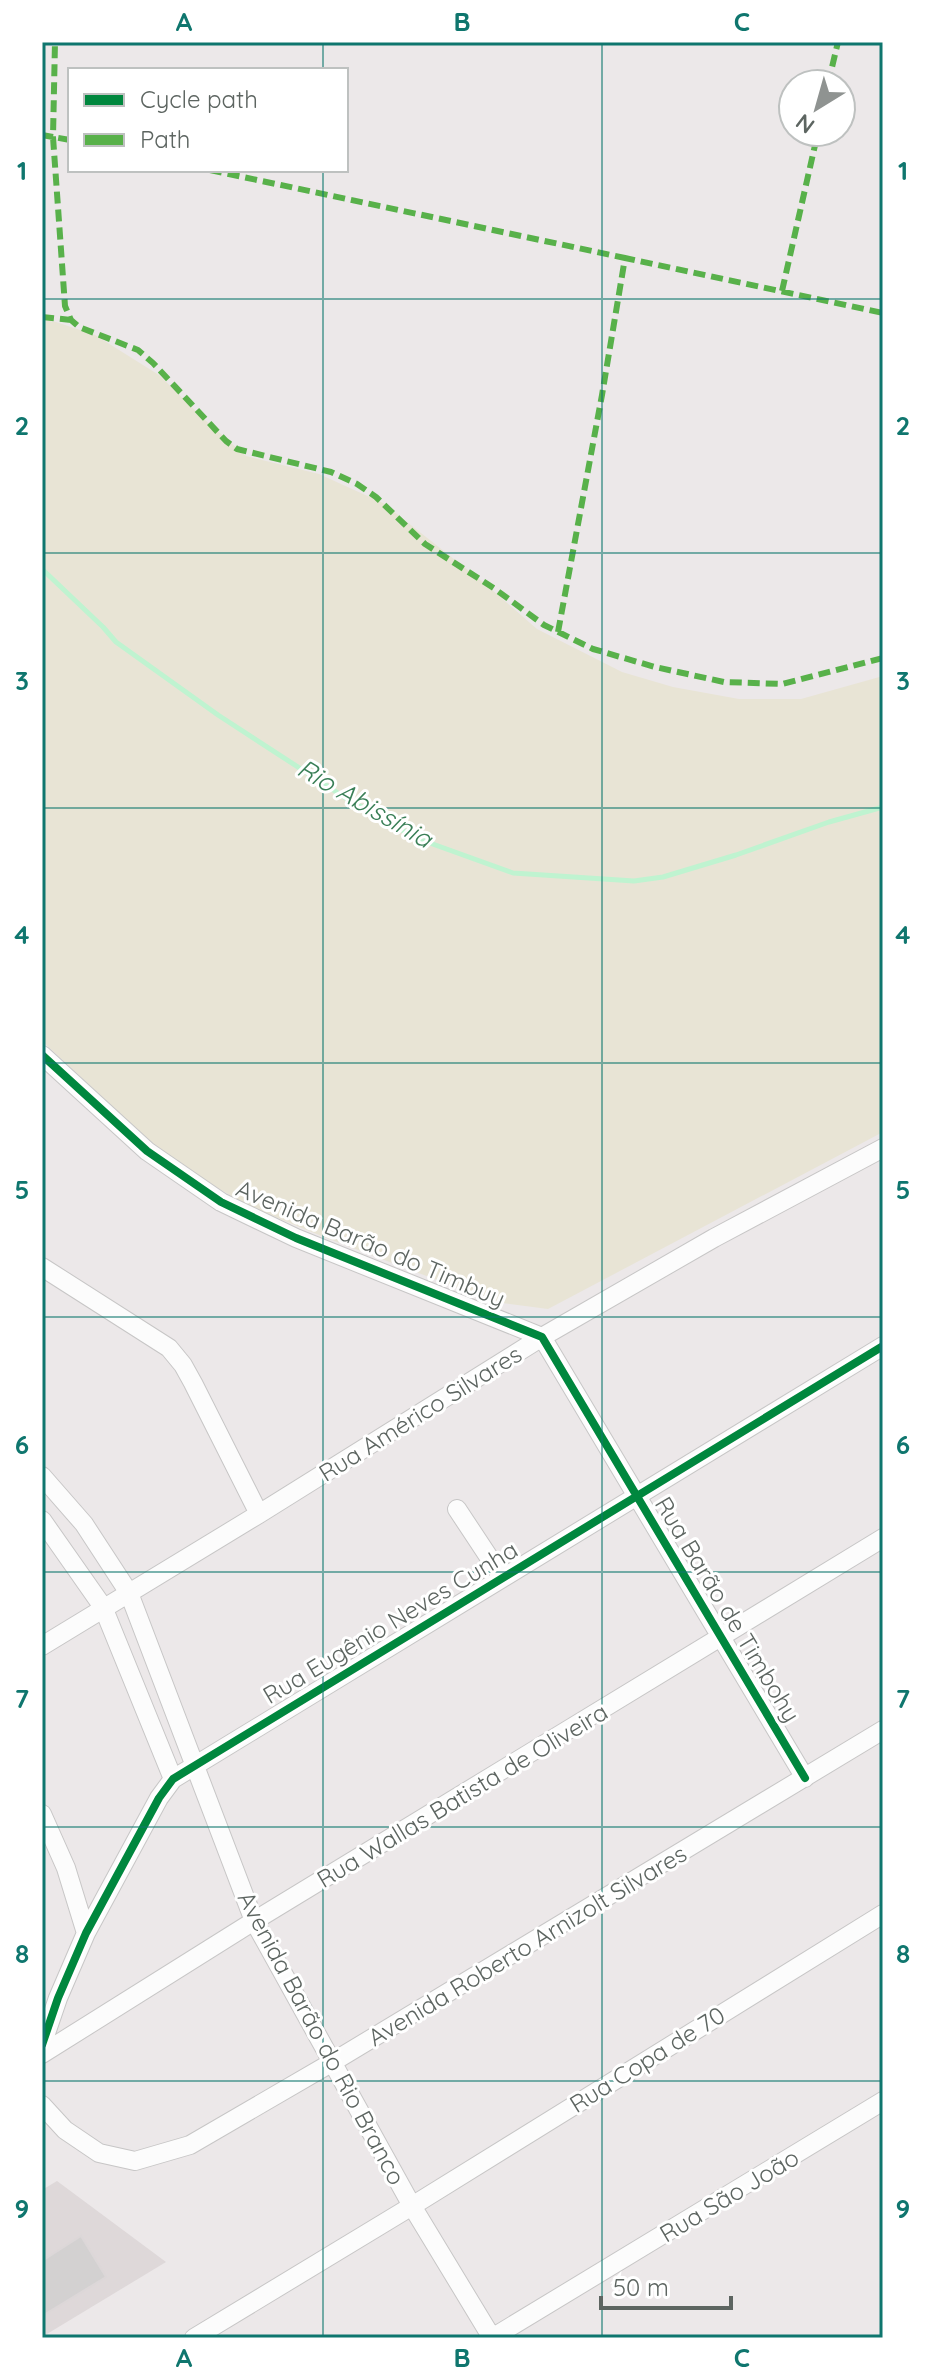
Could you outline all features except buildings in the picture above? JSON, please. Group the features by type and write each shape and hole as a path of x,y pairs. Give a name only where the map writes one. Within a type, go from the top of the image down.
{"street":[{"name":"Avenida Barão do Timbuy","path":"42,1055 147,1151 221,1202 296,1238 542,1337"},
{"name":"Rua Américo Silvares","path":"42,1646 542,1337 714,1238 883,1148"},
{"path":"42,1267 169,1348 193,1383 259,1514"},
{"name":"Rua Barão de Timbohy","path":"542,1337 805,1778"},
{"name":"Rua Eugênio Neves Cunha","path":"42,2045 86,1933 159,1798 173,1779 883,1346"},
{"name":"Avenida Barão do Rio Branco","path":"42,1476 84,1524 129,1593 254,1921 412,2206 492,2338"},
{"path":"457,1509 502,1577"},
{"path":"42,1520 103,1607 173,1779"},
{"name":"Rua Wallas Batista de Oliveira","path":"42,2054 254,1921 883,1538"},
{"name":"Avenida Roberto Arnizolt Silvares","path":"42,2105 65,2130 99,2153 135,2161 190,2145 883,1730"},
{"path":"42,1814 66,1868 86,1933"},
{"name":"Rua Copa de 70","path":"194,2338 883,1914"},
{"name":"Rua São João","path":"492,2338 883,2101"}],"shaded area":[{"path":"42,320 95,335 159,375 246,456 319,474 383,503 537,629 622,672 673,687 739,699 801,699 883,676 883,1132 548,1309 495,1302 251,1207 191,1173 150,1141 42,1041"},
{"path":"57,2181 166,2262 42,2337 42,2190"}],"waterway":[{"name":"Rio Abissínia","path":"42,569 116,642 218,715 344,797 416,838 513,873 634,881 663,877 883,807"}],"marked path":[{"path":"42,135 53,137 55,42"},
{"path":"832,68 838,42"},
{"path":"68,140 53,137 65,306 71,320 79,327 138,350 237,449 331,472 357,484 376,497 425,544 544,625 593,649 724,682 782,684 883,658"},
{"path":"782,291 814,148"},
{"path":"219,172 625,258"},
{"path":"558,632 625,258 883,313"},
{"path":"42,317 71,320"}],"cycle path":[{"path":"42,1055 147,1151 221,1202 296,1238 542,1337 805,1778"},
{"path":"42,2045 86,1933 159,1798 173,1779 883,1346"}]}
